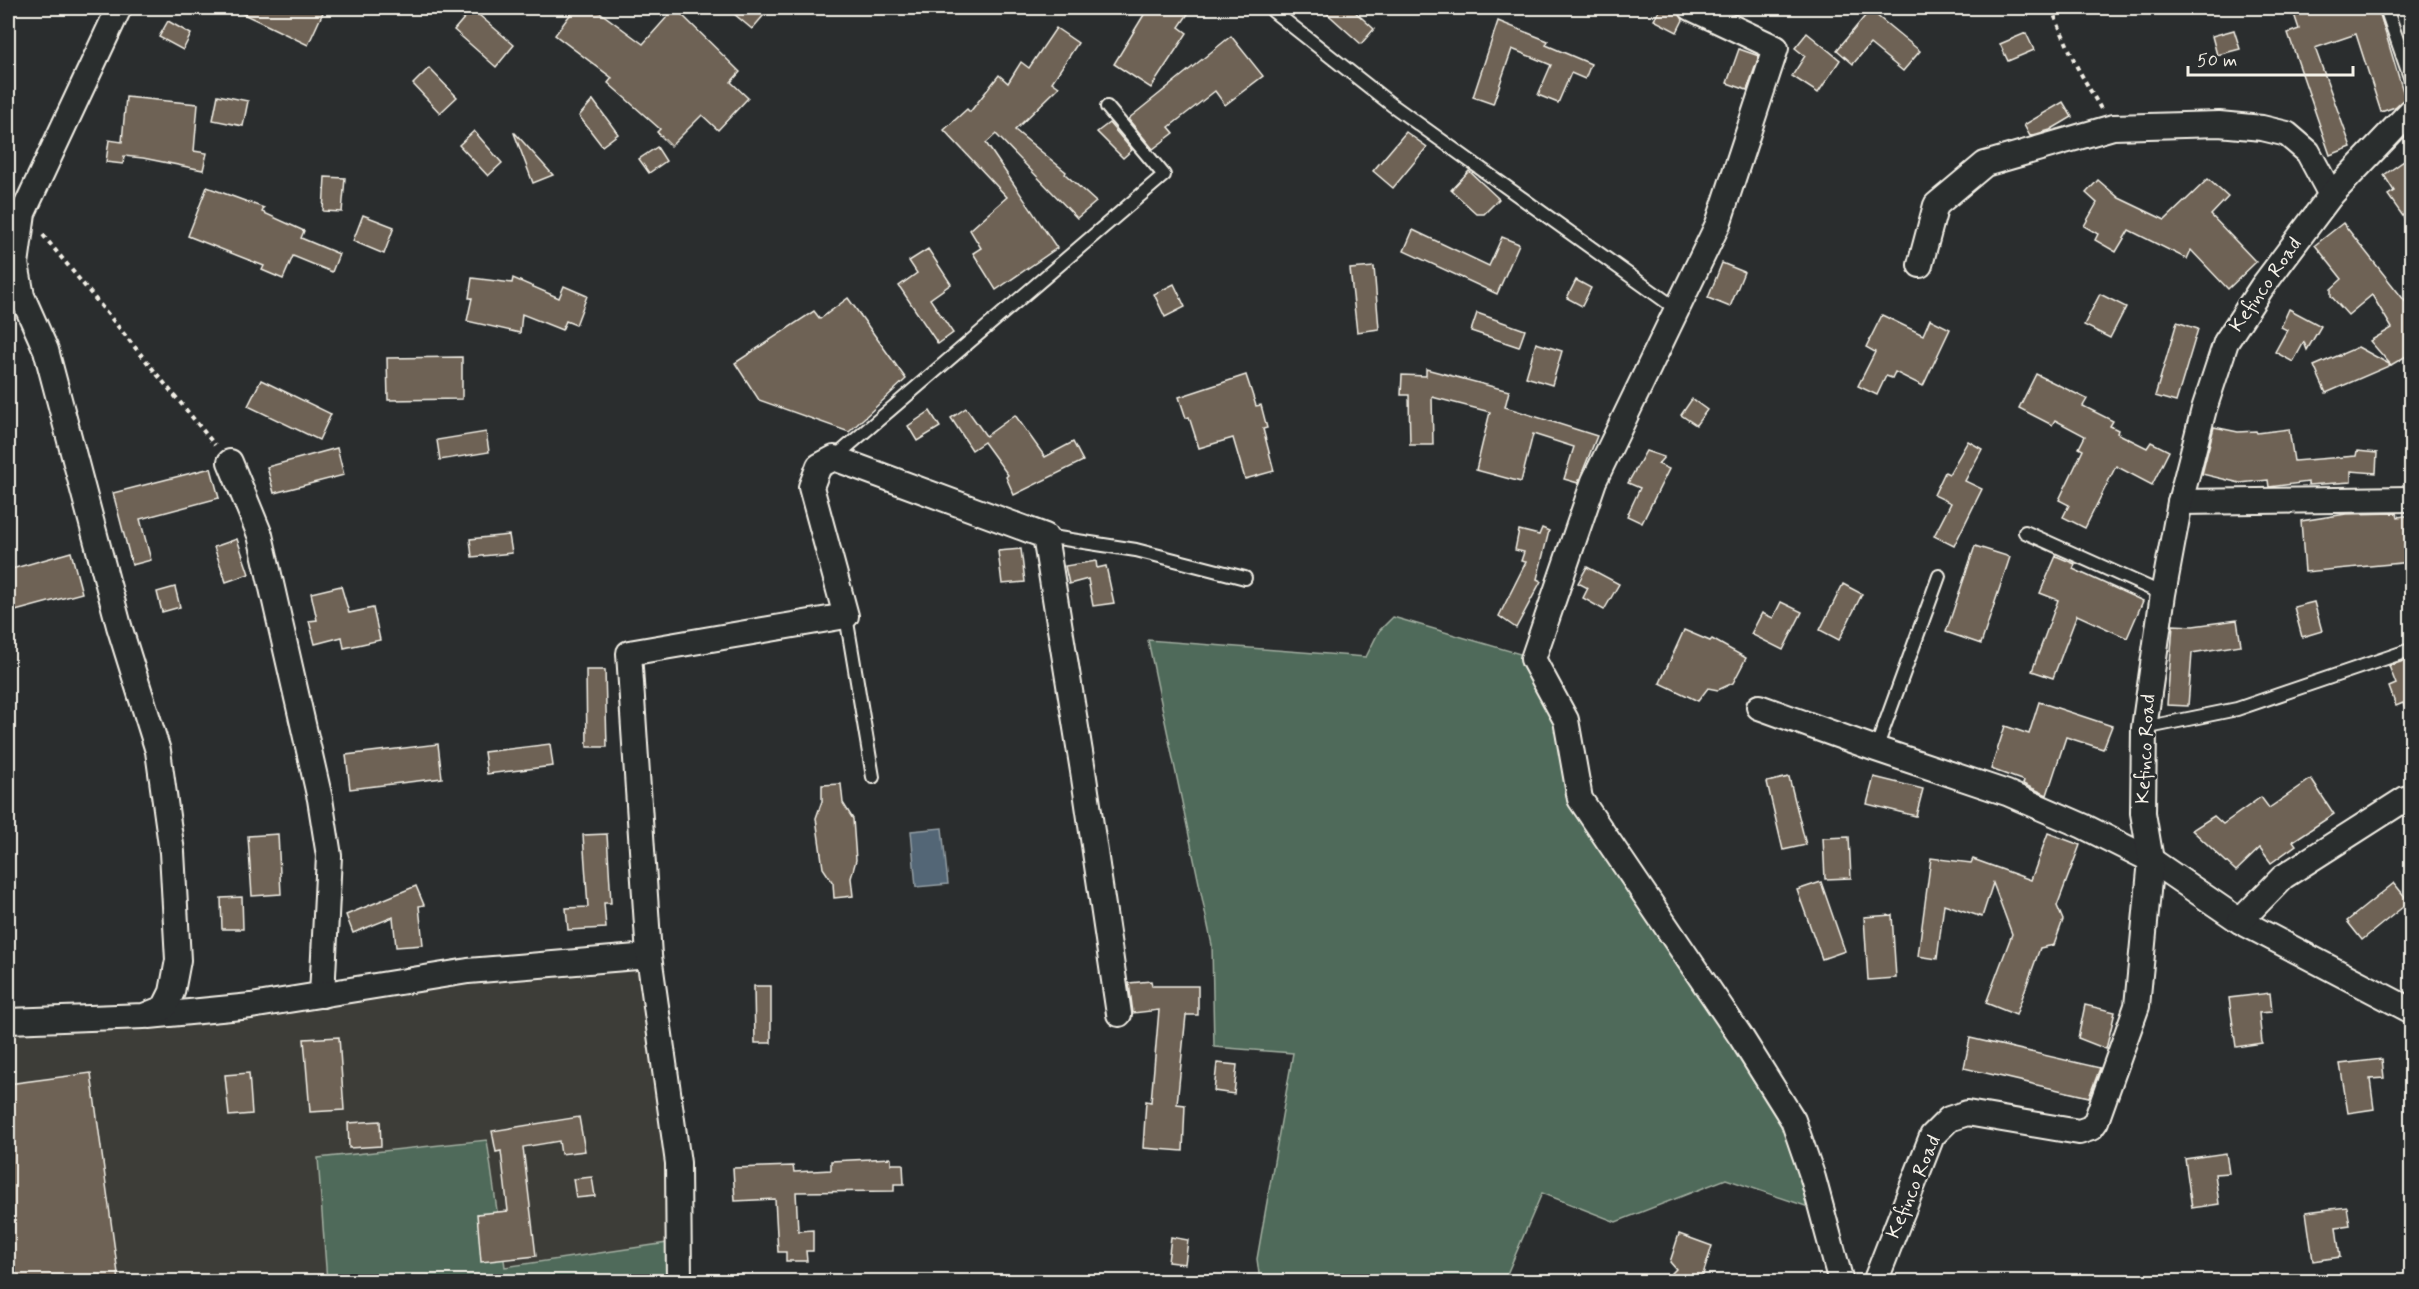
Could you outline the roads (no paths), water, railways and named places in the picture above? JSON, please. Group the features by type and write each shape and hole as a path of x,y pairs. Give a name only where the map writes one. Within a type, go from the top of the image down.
{"street":[{"path":"119,8 23,213 16,264 22,296 46,350 119,626 158,752 172,852 178,960 172,992 164,1008 144,1016"},
{"path":"1690,8 1776,48 1718,224 1594,481 1533,659 1566,720 1580,799 1741,1037 1793,1120 1813,1178 1841,1281"},
{"name":"Kefinco Road","path":"1875,1281 1932,1136 1949,1119 1967,1113 2079,1132 2091,1128 2096,1121 2137,1006 2151,860 2143,813 2144,728 2163,594 2180,502 2204,409 2226,342 2262,287 2331,195 2412,110"},
{"path":"1920,265 1936,205 1985,164 2113,127 2219,124 2262,128 2287,134 2308,152 2331,195"},
{"path":"679,1281 678,1163 649,956 629,653 846,615 812,487 819,466 834,458 1045,536 1119,1014"},
{"path":"230,462 260,536 320,799 329,856 322,995"},
{"path":"2180,502 2266,503 2412,499"},
{"path":"1759,707 2007,793 2083,826 2151,860 2240,921 2412,1011"},
{"path":"2240,921 2283,877 2405,799 2412,797"},
{"path":"8,1021 144,1016 322,995 468,971 649,956"}],"lane":[{"path":"2386,8 2412,82"},
{"path":"1273,11 1392,105 1678,310"},
{"path":"834,458 1164,175 1107,107"},
{"path":"2025,532 2163,594"},
{"path":"1045,536 1136,550 1245,578"},
{"path":"1875,749 1939,576"},
{"path":"846,615 873,777"},
{"path":"2144,728 2237,709 2407,651"}],"water":[{"path":"942,828 948,884 916,887 911,831"}]}
